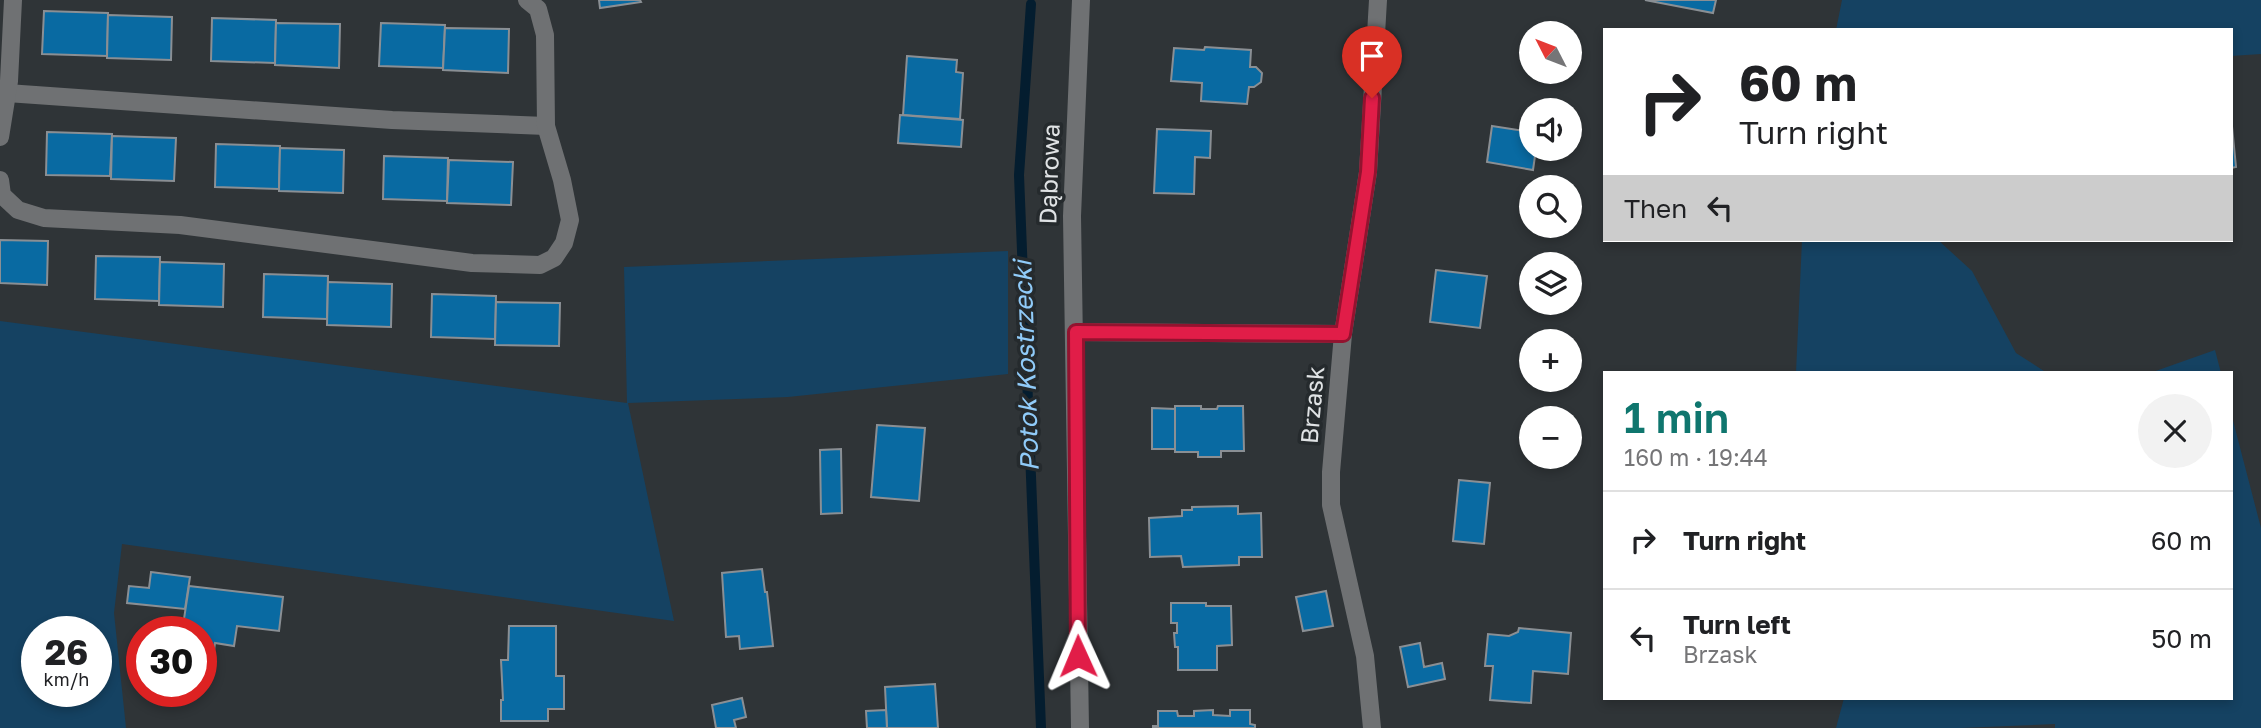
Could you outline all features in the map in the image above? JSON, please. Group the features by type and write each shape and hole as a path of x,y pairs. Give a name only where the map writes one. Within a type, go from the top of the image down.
{"street":[{"path":"0,137 7,93 13,0"},
{"path":"0,180 2,195 18,210 44,218 180,225 472,263 540,265 554,258 564,243 570,220 562,180 546,126 545,35 538,9 527,0"},
{"name":"Dąbrowa","path":"1080,728 1076,332 1072,216 1081,0"},
{"name":"Brzask","path":"1372,728 1365,656 1331,505 1331,472 1343,334 1368,172 1378,0"},
{"path":"7,93 392,120 546,126"},
{"path":"1076,332 1343,334"}],"shaded area":[{"path":"1842,0 2261,0 2261,54 2233,56 2233,28 1836,28"},
{"path":"1802,242 1940,242 1972,271 2016,353 2044,371 1796,371"},
{"path":"1008,251 1008,374 788,397 628,403 674,621 122,544 114,613 126,728 0,728 0,321 627,403 624,267"},
{"path":"2215,350 2220,371 2156,371"},
{"path":"2233,421 2261,528 2261,728 2055,728 2055,724 1960,728 1836,728 1843,700 2233,700"}],"building":[{"path":"599,0 640,0 641,2 600,8"},
{"path":"1645,0 1716,0 1713,13"},
{"path":"44,11 108,13 107,56 42,54"},
{"path":"108,15 172,17 171,60 107,58"},
{"path":"212,18 276,20 275,63 211,61"},
{"path":"276,23 340,24 339,68 275,65"},
{"path":"381,23 445,25 443,68 379,66"},
{"path":"445,28 509,29 508,73 443,70"},
{"path":"1205,47 1251,50 1250,67 1256,67 1262,73 1261,82 1249,87 1247,104 1201,101 1202,83 1171,81 1174,48 1204,50"},
{"path":"907,56 957,60 956,72 963,73 960,119 903,115"},
{"path":"900,115 963,120 961,147 898,143"},
{"path":"1492,126 1519,130 1519,161 1534,161 1533,170 1487,162"},
{"path":"1157,129 1211,131 1210,158 1195,157 1194,194 1154,193"},
{"path":"47,132 112,134 110,176 46,175"},
{"path":"112,136 176,138 174,181 111,179"},
{"path":"2233,136 2236,167 2233,168"},
{"path":"216,144 280,146 279,189 215,187"},
{"path":"280,148 344,150 343,193 279,191"},
{"path":"384,156 448,158 447,201 383,199"},
{"path":"449,160 513,162 511,205 447,203"},
{"path":"0,240 48,241 47,285 0,283"},
{"path":"96,256 160,257 159,301 95,299"},
{"path":"160,262 224,264 223,307 159,305"},
{"path":"1436,270 1487,276 1480,328 1430,322"},
{"path":"264,274 328,276 327,319 263,317"},
{"path":"328,282 392,284 391,327 327,325"},
{"path":"432,294 496,296 495,339 431,337"},
{"path":"496,302 560,303 559,346 495,345"},
{"path":"1175,406 1217,409 1218,406 1243,406 1244,451 1221,451 1221,457 1198,457 1198,452 1175,452"},
{"path":"1152,408 1175,409 1175,449 1152,449"},
{"path":"877,425 925,428 919,501 871,497"},
{"path":"841,449 842,513 821,514 820,450"},
{"path":"1459,480 1490,483 1484,544 1453,541"},
{"path":"1238,506 1238,514 1261,513 1262,557 1239,557 1239,565 1183,567 1181,556 1150,557 1149,518 1182,516 1182,510 1192,510 1192,507"},
{"path":"762,569 773,646 740,649 739,636 726,637 722,573"},
{"path":"151,572 190,577 185,609 127,603 129,586 149,588"},
{"path":"189,586 283,597 279,631 237,626 234,646 217,643 217,616 184,616"},
{"path":"1326,591 1333,626 1303,631 1296,597"},
{"path":"1171,603 1231,606 1232,645 1217,646 1217,670 1178,670 1178,647 1175,647 1174,633 1177,633 1177,623 1171,623"},
{"path":"509,626 556,626 556,676 564,676 564,709 548,709 548,721 501,721 501,660 508,660"},
{"path":"1519,628 1571,633 1568,674 1533,671 1531,703 1490,700 1493,666 1485,666 1488,634 1509,636 1518,632"},
{"path":"1420,643 1424,667 1442,663 1445,679 1408,687 1400,647"},
{"path":"935,684 938,728 887,728 885,687"},
{"path":"742,698 746,717 734,720 736,728 716,728 712,705"},
{"path":"886,710 887,728 867,728 866,711"},
{"path":"1213,710 1213,715 1230,716 1230,710 1250,710 1250,724 1255,725 1255,728 1153,728 1158,726 1158,711 1177,711 1178,716 1194,716 1194,711"}],"waterway":[{"name":"Potok Kostrzecki","path":"1031,4 1019,175 1041,728"}],"route":[{"path":"1078,656 1076,332 1343,334 1368,172 1372,98"}]}
